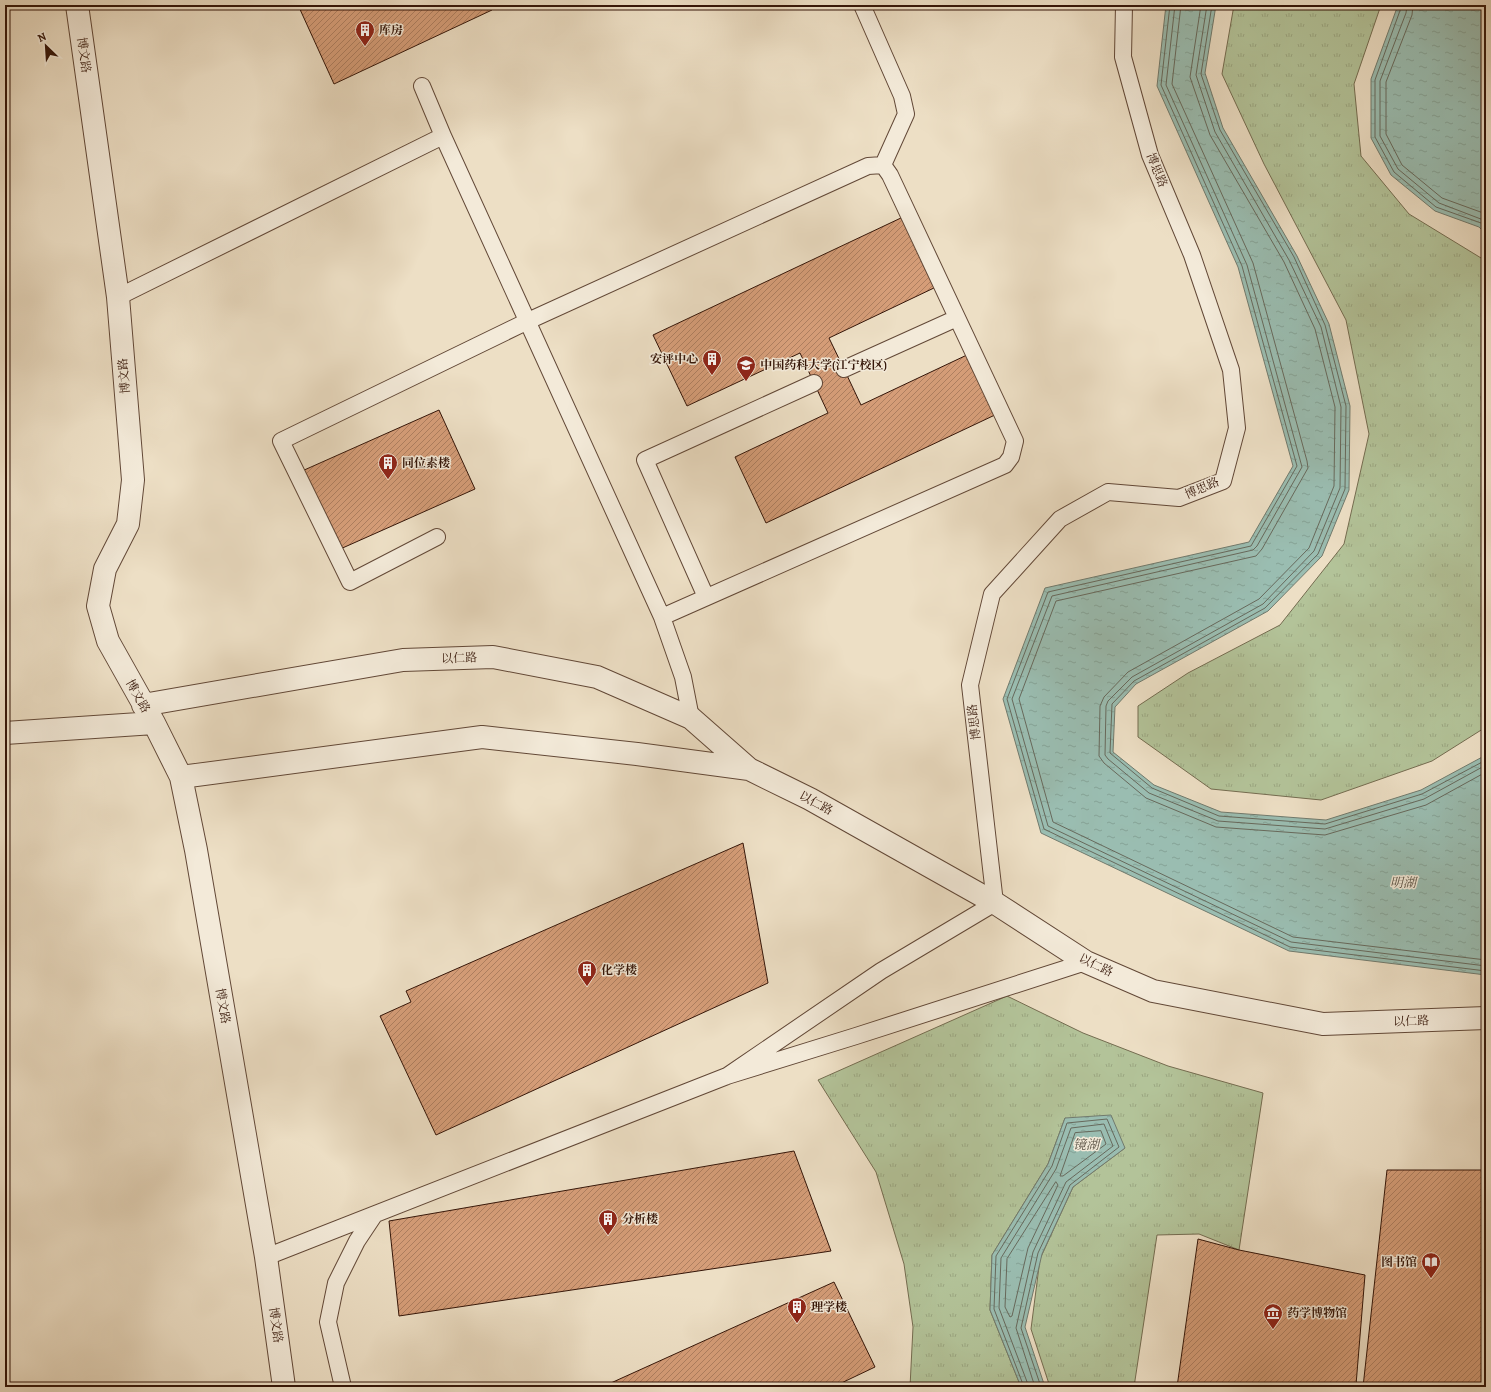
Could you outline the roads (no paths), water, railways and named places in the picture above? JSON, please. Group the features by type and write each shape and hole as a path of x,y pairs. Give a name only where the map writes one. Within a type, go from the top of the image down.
{"street":[{"name":"博文路","path":"77,5 118,297 132,480 128,524 105,569 98,606 108,641 149,714 181,777 196,850 266,1257 284,1387"},
{"name":"以仁路","path":"5,733 149,714 403,660 493,657 597,677 691,718 749,770 810,799 995,903 1086,962 1153,991 1323,1024 1486,1018"},
{"name":"以仁路","path":"181,777 482,737 637,754 749,770"}],"lane":[{"path":"862,5 902,96 906,114 883,165"},
{"name":"博思路","path":"995,903 970,685 992,594 1060,519 1108,492 1179,498 1223,481 1237,428 1231,370 1192,255 1150,155 1123,57 1124,5"},
{"path":"422,86 443,136 662,617 683,677 691,718"},
{"path":"118,297 443,136"},
{"path":"662,617 1005,465 1011,457 1015,441 890,175 883,165"},
{"path":"437,537 350,582 281,441 528,321 868,166 883,165"},
{"path":"844,369 957,318"},
{"path":"706,598 645,460 814,383"},
{"path":"727,1076 881,971 995,903"},
{"path":"266,1257 727,1076 1086,962"},
{"path":"343,1387 328,1322 336,1282 357,1241 375,1214"}],"water":[{"name":"明湖","path":"1166,5 1216,5 1205,73 1223,128 1297,256 1329,324 1350,406 1349,490 1322,556 1268,611 1136,684 1115,707 1113,752 1154,785 1221,812 1326,820 1421,790 1486,755 1486,975 1289,951 1041,833 1003,699 1045,588 1249,542 1293,466 1238,267 1157,86"},
{"path":"1398,5 1486,5 1486,234 1479,227 1435,211 1391,175 1371,138 1371,79"},
{"name":"镜湖","path":"1111,1115 1125,1148 1073,1187 1042,1254 1025,1327 1045,1387 1021,1387 990,1310 992,1255 1048,1164 1065,1118"}],"place":[{"name":"库房","path":"365,47"},
{"name":"安评中心","path":"712,376"},
{"name":"中国药科大学(江宁校区)","path":"746,382"},
{"name":"同位素楼","path":"388,480"},
{"name":"化学楼","path":"587,987"},
{"name":"分析楼","path":"608,1236"},
{"name":"图书馆","path":"1431,1279"},
{"name":"理学楼","path":"797,1324"},
{"name":"药学博物馆","path":"1273,1330"}]}
